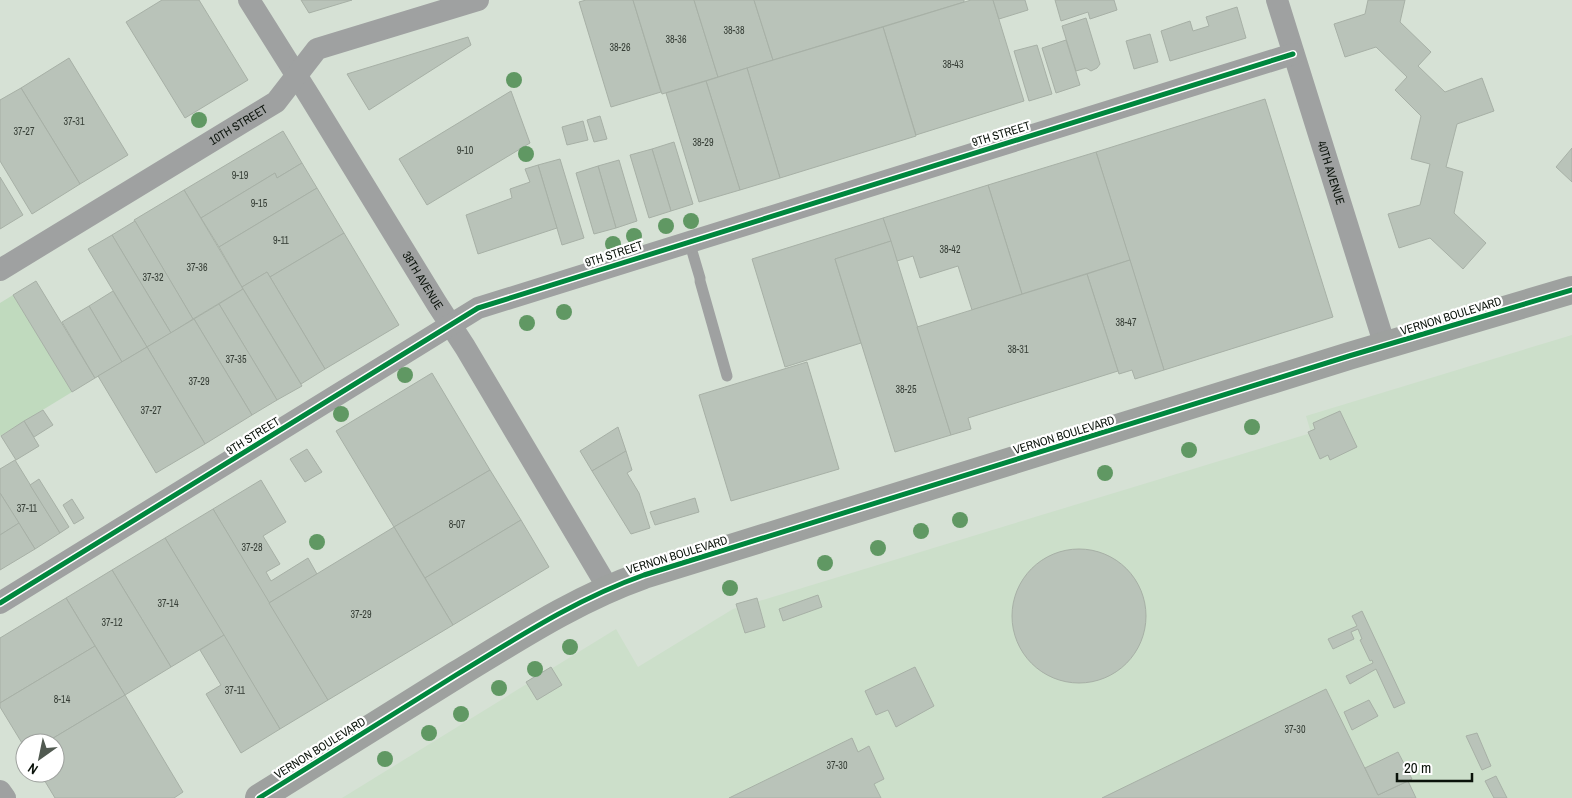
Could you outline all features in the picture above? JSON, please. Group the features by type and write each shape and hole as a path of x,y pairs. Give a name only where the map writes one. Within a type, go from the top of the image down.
{"main road":[{"name":"VERNON BOULEVARD","path":"259,798 566,608 608,588 1385,346 1572,290"}],"street":[{"name":"38TH AVENUE","path":"248,0 450,326 465,347 608,588"},
{"name":"10TH STREET","path":"0,270 276,102 317,49 478,0"},
{"name":"40TH AVENUE","path":"1277,0 1385,346"},
{"name":"9TH STREET","path":"0,604 478,308 1294,54"},
{"path":"0,791 5,798"}],"lane":[{"path":"689,241 727,376"}],"shaded area":[{"path":"13,295 72,392 0,436 0,303"},
{"path":"1572,335 1572,798 342,798 616,629 638,667 733,609 1311,433 1306,416"}],"building":[{"path":"162,0 199,0 248,80 185,118 126,22"},
{"path":"301,0 352,0 309,13"},
{"path":"586,0 633,0 661,92 611,107 579,2"},
{"path":"633,0 694,0 718,77 662,94"},
{"path":"694,0 754,0 773,60 718,77"},
{"path":"754,0 964,0 964,2 773,60"},
{"path":"971,0 993,0 1024,101 916,135 883,27"},
{"path":"993,0 1025,0 1028,10 999,19"},
{"path":"1055,0 1114,0 1117,10 1090,19 1088,12 1061,21"},
{"path":"1368,0 1405,0 1400,22 1431,52 1418,66 1445,92 1482,78 1494,111 1457,124 1446,167 1463,172 1454,213 1486,243 1463,269 1430,238 1399,248 1388,214 1420,205 1430,164 1411,159 1421,116 1395,90 1407,77 1376,47 1345,57 1334,24 1365,14"},
{"path":"1237,7 1246,38 1170,61 1161,31 1190,21 1193,31 1209,26 1206,17"},
{"path":"1086,18 1100,64 1091,71 1086,68 1076,71 1062,26"},
{"path":"883,27 916,136 780,178 747,68"},
{"path":"1150,34 1158,62 1134,69 1126,41"},
{"path":"468,37 471,45 369,110 347,74"},
{"path":"1066,40 1080,85 1056,93 1042,48"},
{"path":"1037,45 1052,94 1029,101 1014,51"},
{"path":"69,58 128,155 80,184 21,88"},
{"path":"747,68 780,178 740,190 706,81"},
{"path":"706,81 740,190 699,202 666,93"},
{"path":"21,88 80,184 32,214 0,161 0,100"},
{"path":"511,91 530,143 427,205 399,159"},
{"path":"1265,99 1333,317 1164,370 1096,152"},
{"path":"600,116 607,139 594,142 587,120"},
{"path":"583,121 588,140 567,145 562,127"},
{"path":"283,131 302,163 277,178 275,173 201,218 184,190"},
{"path":"674,142 693,204 671,211 652,149"},
{"path":"1572,148 1572,182 1556,167"},
{"path":"652,149 671,211 649,218 630,155"},
{"path":"1096,152 1130,260 1022,294 988,185"},
{"path":"560,159 584,238 562,245 538,165"},
{"path":"619,160 637,221 616,228 598,166"},
{"path":"302,163 317,188 219,247 201,218 275,173 277,178"},
{"path":"538,165 557,228 478,254 466,215 512,198 510,189 530,182 525,169"},
{"path":"598,166 616,228 594,234 576,173"},
{"path":"0,177 23,215 0,229"},
{"path":"988,185 1022,294 972,310 958,266 920,278 913,256 897,261 883,218"},
{"path":"317,188 344,233 270,277 267,272 242,287 219,247"},
{"path":"184,190 243,289 193,319 134,220"},
{"path":"883,218 891,241 835,259 861,343 785,367 752,259"},
{"path":"135,221 193,319 171,333 112,235"},
{"path":"344,233 399,325 325,369 270,277"},
{"path":"112,235 171,333 147,347 88,249"},
{"path":"891,241 951,435 895,452 835,259"},
{"path":"1130,260 1164,370 1135,379 1132,370 1119,374 1087,274"},
{"path":"267,272 325,369 301,384 242,287"},
{"path":"1087,274 1118,371 968,418 971,429 951,435 917,327"},
{"path":"36,281 95,378 72,392 13,295"},
{"path":"243,289 302,386 277,400 219,304"},
{"path":"113,291 147,347 122,362 89,306"},
{"path":"219,304 277,400 252,415 194,319"},
{"path":"89,306 122,362 95,378 62,322"},
{"path":"194,319 252,415 205,444 147,347"},
{"path":"147,347 205,444 156,473 98,376"},
{"path":"807,362 839,469 731,501 699,395"},
{"path":"432,373 490,470 394,527 336,431"},
{"path":"43,410 53,425 34,437 24,421"},
{"path":"1340,411 1357,447 1330,460 1328,455 1320,459 1308,432 1315,429 1313,423"},
{"path":"24,421 39,446 16,460 1,436"},
{"path":"618,427 626,451 592,471 580,451"},
{"path":"307,449 322,472 305,482 290,459"},
{"path":"626,451 632,470 627,473 639,493 650,528 631,534 592,471"},
{"path":"15,460 60,533 35,549 0,493 0,469"},
{"path":"490,470 521,520 425,578 394,527"},
{"path":"39,479 69,527 60,533 30,485"},
{"path":"261,480 286,522 263,536 280,564 266,572 271,581 308,558 317,574 269,603 213,509"},
{"path":"0,493 19,523 0,535"},
{"path":"695,498 699,512 655,525 650,512"},
{"path":"72,499 84,518 74,524 63,505"},
{"path":"213,509 328,700 280,729 165,538"},
{"path":"521,520 549,567 453,625 425,578"},
{"path":"19,523 35,549 0,570 0,535"},
{"path":"394,527 453,625 328,700 269,603"},
{"path":"165,538 224,635 171,667 112,570"},
{"path":"1079,549 1105,554 1116,560 1126,569 1135,579 1141,590 1146,616 1141,642 1135,653 1126,663 1116,672 1105,678 1079,683 1053,678 1042,672 1032,663 1023,653 1017,642 1012,616 1017,590 1023,579 1032,569 1042,560 1053,554"},
{"path":"112,570 171,667 125,695 66,598"},
{"path":"818,595 822,607 783,621 779,609"},
{"path":"66,598 95,646 0,703 0,638"},
{"path":"757,598 765,627 745,633 736,604"},
{"path":"1362,611 1405,703 1394,708 1376,669 1350,684 1346,676 1373,663 1372,660 1370,661 1360,640 1362,639 1358,629 1351,632 1354,639 1333,649 1328,639 1357,626 1352,616"},
{"path":"224,635 280,729 241,753 206,694 221,685 200,650"},
{"path":"95,646 125,695 62,733 16,733 0,707 0,703"},
{"path":"551,667 562,685 537,700 526,682"},
{"path":"915,667 934,706 896,727 888,710 876,715 865,691"},
{"path":"1326,689 1378,795 1408,781 1416,798 1102,798"},
{"path":"125,695 183,792 174,798 55,798 46,783 65,783 65,733 62,733"},
{"path":"1369,700 1378,716 1352,730 1344,712"},
{"path":"1477,733 1491,766 1482,770 1466,736"},
{"path":"852,738 858,752 869,746 884,779 874,784 881,798 729,798"},
{"path":"1398,752 1412,779 1378,795 1365,768"},
{"path":"1496,776 1507,798 1494,798 1485,781"}],"cycle path":[{"path":"0,603 478,308 1293,54"},
{"path":"259,798 524,633 571,607 644,575 1349,356 1572,290"}]}
